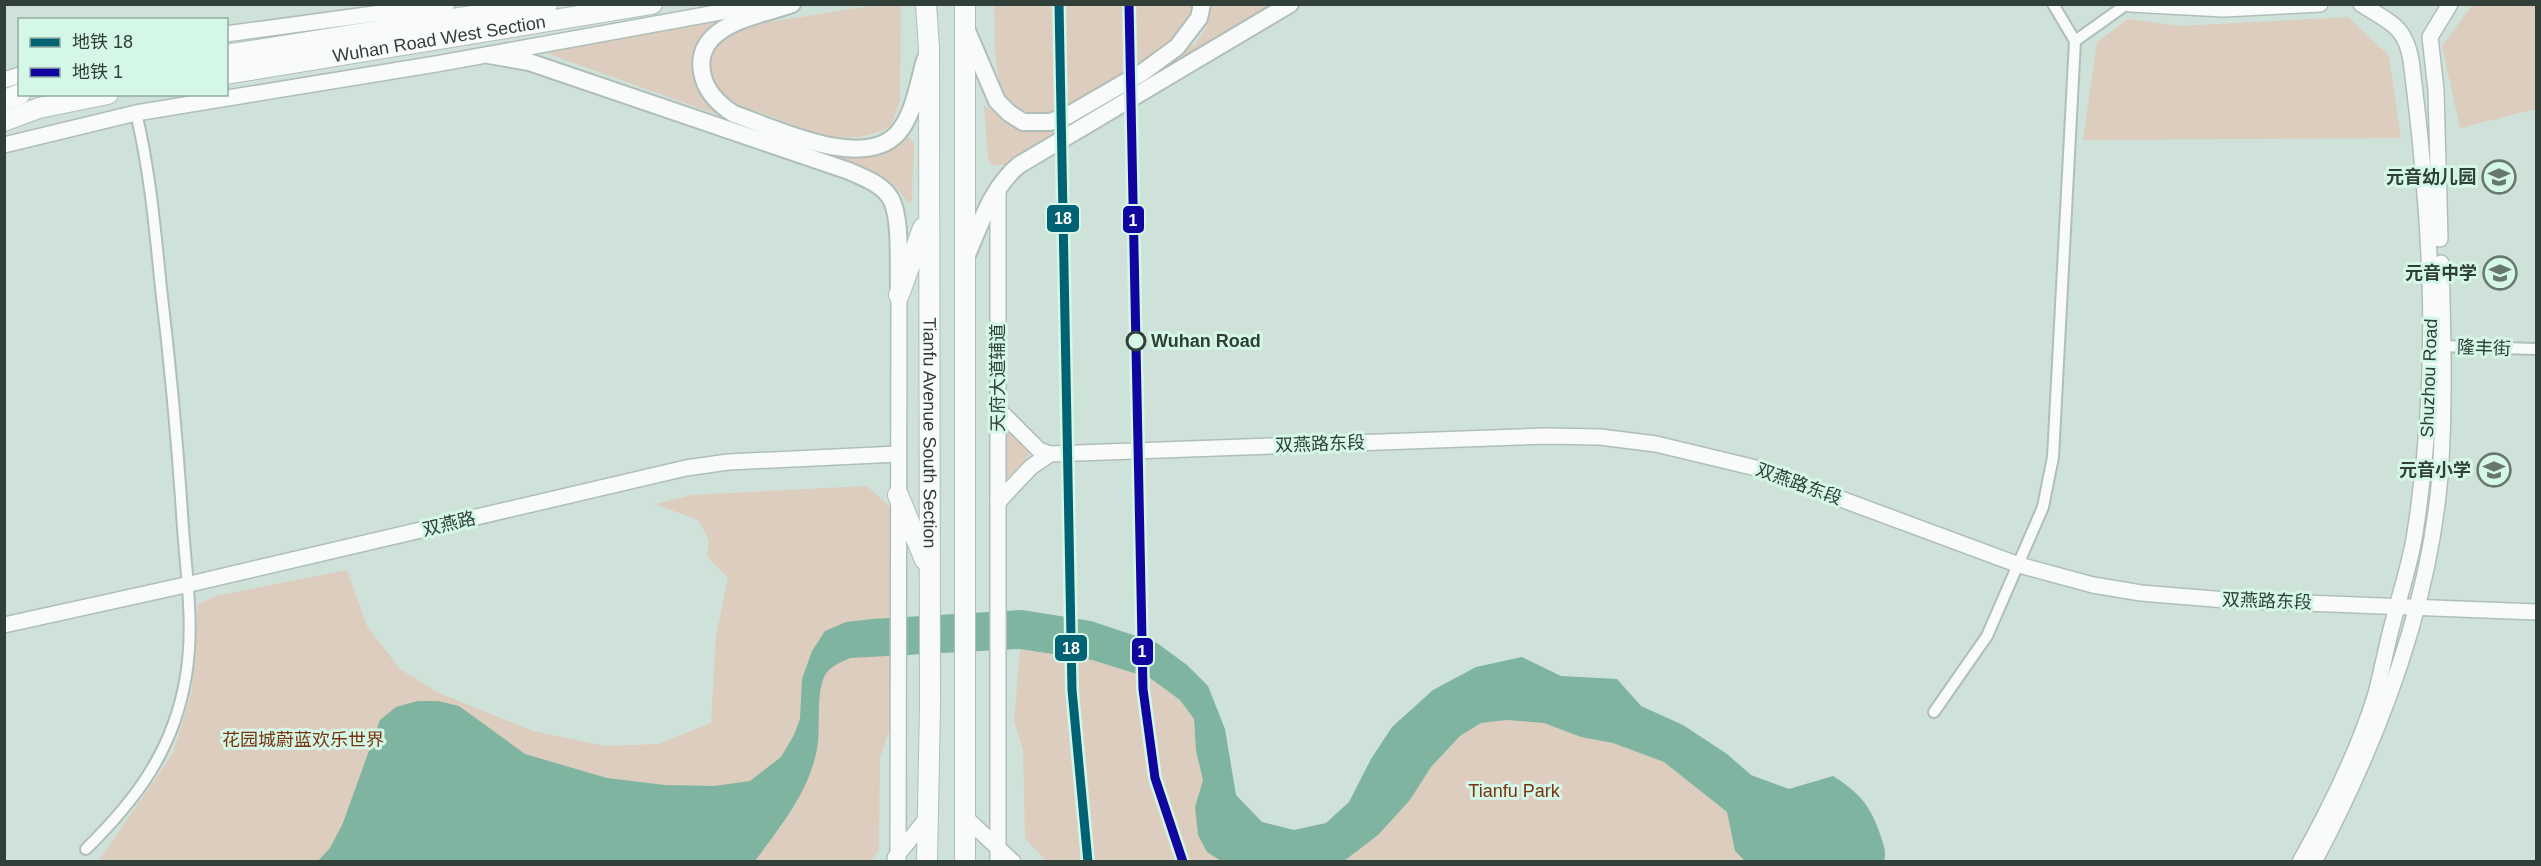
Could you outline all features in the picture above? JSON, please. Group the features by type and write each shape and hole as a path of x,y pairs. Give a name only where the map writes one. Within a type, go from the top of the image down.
{"highway":[{"name":"Wuhan Road West Section","path":"228,55 548,4"},
{"name":"Wuhan Road West Section","path":"228,74 652,4"},
{"name":"Tianfu Avenue South Section","path":"926,4 930,705 927,861"},
{"name":"Tianfu Avenue South Section","path":"965,4 965,861"},
{"path":"4,121 39,108 98,96"},
{"path":"899,296 928,214"},
{"path":"898,495 928,568"}],"main road":[{"path":"792,4 727,26 713,35 704,47 701,59 705,85 721,106 734,114 834,148 867,149 897,134 903,125 914,100 928,48"},
{"path":"965,29 998,102 1023,122 1037,124 1067,116 1152,66 1177,47 1190,32 1199,18 1202,4"},
{"path":"965,258 998,188 1007,175 1019,165 1290,4"},
{"path":"489,55 529,62 680,112 849,171 873,183 890,196 896,211 899,296"}],"street":[{"path":"228,34 447,4"},
{"path":"4,145 136,113 489,55 765,4"},
{"path":"1934,712 1987,636 2043,507 2053,457 2075,41 2053,4"},
{"path":"2075,41 2128,4 2224,9 2320,4"},
{"name":"Shuzhou Road","path":"2300,861 2359,740 2375,696 2414,541 2438,346 2425,174 2408,42 2399,29 2361,4"},
{"name":"Shuzhou Road","path":"2314,861 2347,800 2374,739 2416,607 2432,536 2440,477 2436,90 2430,37 2450,4"},
{"path":"86,849 117,819 146,781 170,733 186,676 190,618 190,584 185,565 176,421 148,164 136,113"},
{"name":"天府大道辅道","path":"998,188 998,854"},
{"path":"896,859 899,296"},
{"name":"隆丰街","path":"2438,346 2536,349"},
{"path":"998,409 1039,450 1050,454"},
{"name":"双燕路东段","path":"1050,454 1544,436 1600,437 1656,444 1760,469 2019,565 2093,585 2178,597 2536,612"},
{"name":"双燕路","path":"4,625 686,468 728,462 898,454"},
{"path":"998,502 1030,467 1050,454"},
{"path":"965,816 998,854 1013,861"},
{"path":"896,859 927,818"}],"green space":[{"path":"1195,4 1191,22 1176,40 1053,115 1031,113 1016,106 1005,94 999,79 996,61 994,5"},
{"path":"2473,4 2536,5 2536,109 2460,128 2442,46"},
{"path":"877,5 901,5 900,101 891,126 859,137 828,135 735,105 720,94 714,86 709,67 710,58 717,41 725,35 760,24"},
{"path":"1210,5 1271,5 1004,165 993,166 988,160 984,105 1022,129 1052,130 1196,43 1207,26"},
{"path":"2348,17 2389,56 2401,138 2083,140 2097,42 2128,19 2180,26"},
{"path":"725,20 700,42 693,65 701,90 721,116 543,52"},
{"path":"903,135 907,135 914,143 912,201 908,203 886,178 868,168 836,156 874,156 888,149"},
{"path":"1007,425 1029,447 1029,455 1007,479"},
{"name":"花园城蔚蓝欢乐世界","path":"867,486 891,508 892,722 880,757 879,851 870,861 98,862 173,753 192,691 198,604 216,596 347,570 367,626 400,669 437,692 533,731 604,746 658,744 711,723 716,636 728,578 707,557 709,540 698,520 655,504 691,495"},
{"path":"1020,649 1092,660 1150,678 1180,700 1194,719 1196,751 1203,780 1195,807 1207,852 1221,861 1046,861 1025,838 1023,750 1014,721"},
{"name":"Tianfu Park","path":"1507,720 1544,723 1581,737 1613,743 1664,762 1727,812 1735,851 1745,861 1344,862 1410,800 1431,767 1460,736 1481,723"}],"shaded area":[{"path":"1022,610 1091,621 1157,643 1187,665 1208,686 1225,729 1236,795 1262,822 1294,830 1326,823 1349,802 1371,759 1392,727 1433,690 1476,667 1522,657 1561,676 1617,679 1641,706 1683,725 1727,754 1751,775 1789,789 1833,776 1856,793 1872,815 1883,844 1884,861 1745,861 1735,851 1727,812 1664,762 1613,743 1581,737 1544,723 1507,720 1481,723 1460,736 1431,767 1410,800 1378,835 1344,861 1221,861 1207,852 1198,835 1195,807 1203,780 1196,751 1194,719 1180,700 1150,678 1092,660 1020,649 850,658 830,669 821,688 819,732 813,765 792,808 755,861 317,862 330,848 343,823 380,720 396,707 418,701 438,701 459,706 525,754 607,778 665,785 714,786 750,781 781,757 794,735 800,719 802,679 812,651 825,631 846,622 872,619"}],"metro line":[{"name":"18","path":"1059,4 1072,690 1088,862"},
{"name":"1","path":"1129,4 1143,689 1155,778 1183,862"}],"place":[{"name":"元音幼儿园","path":"2499,177"},
{"name":"元音中学","path":"2500,273"},
{"name":"Wuhan Road","path":"1136,341"},
{"name":"元音小学","path":"2494,470"}]}
